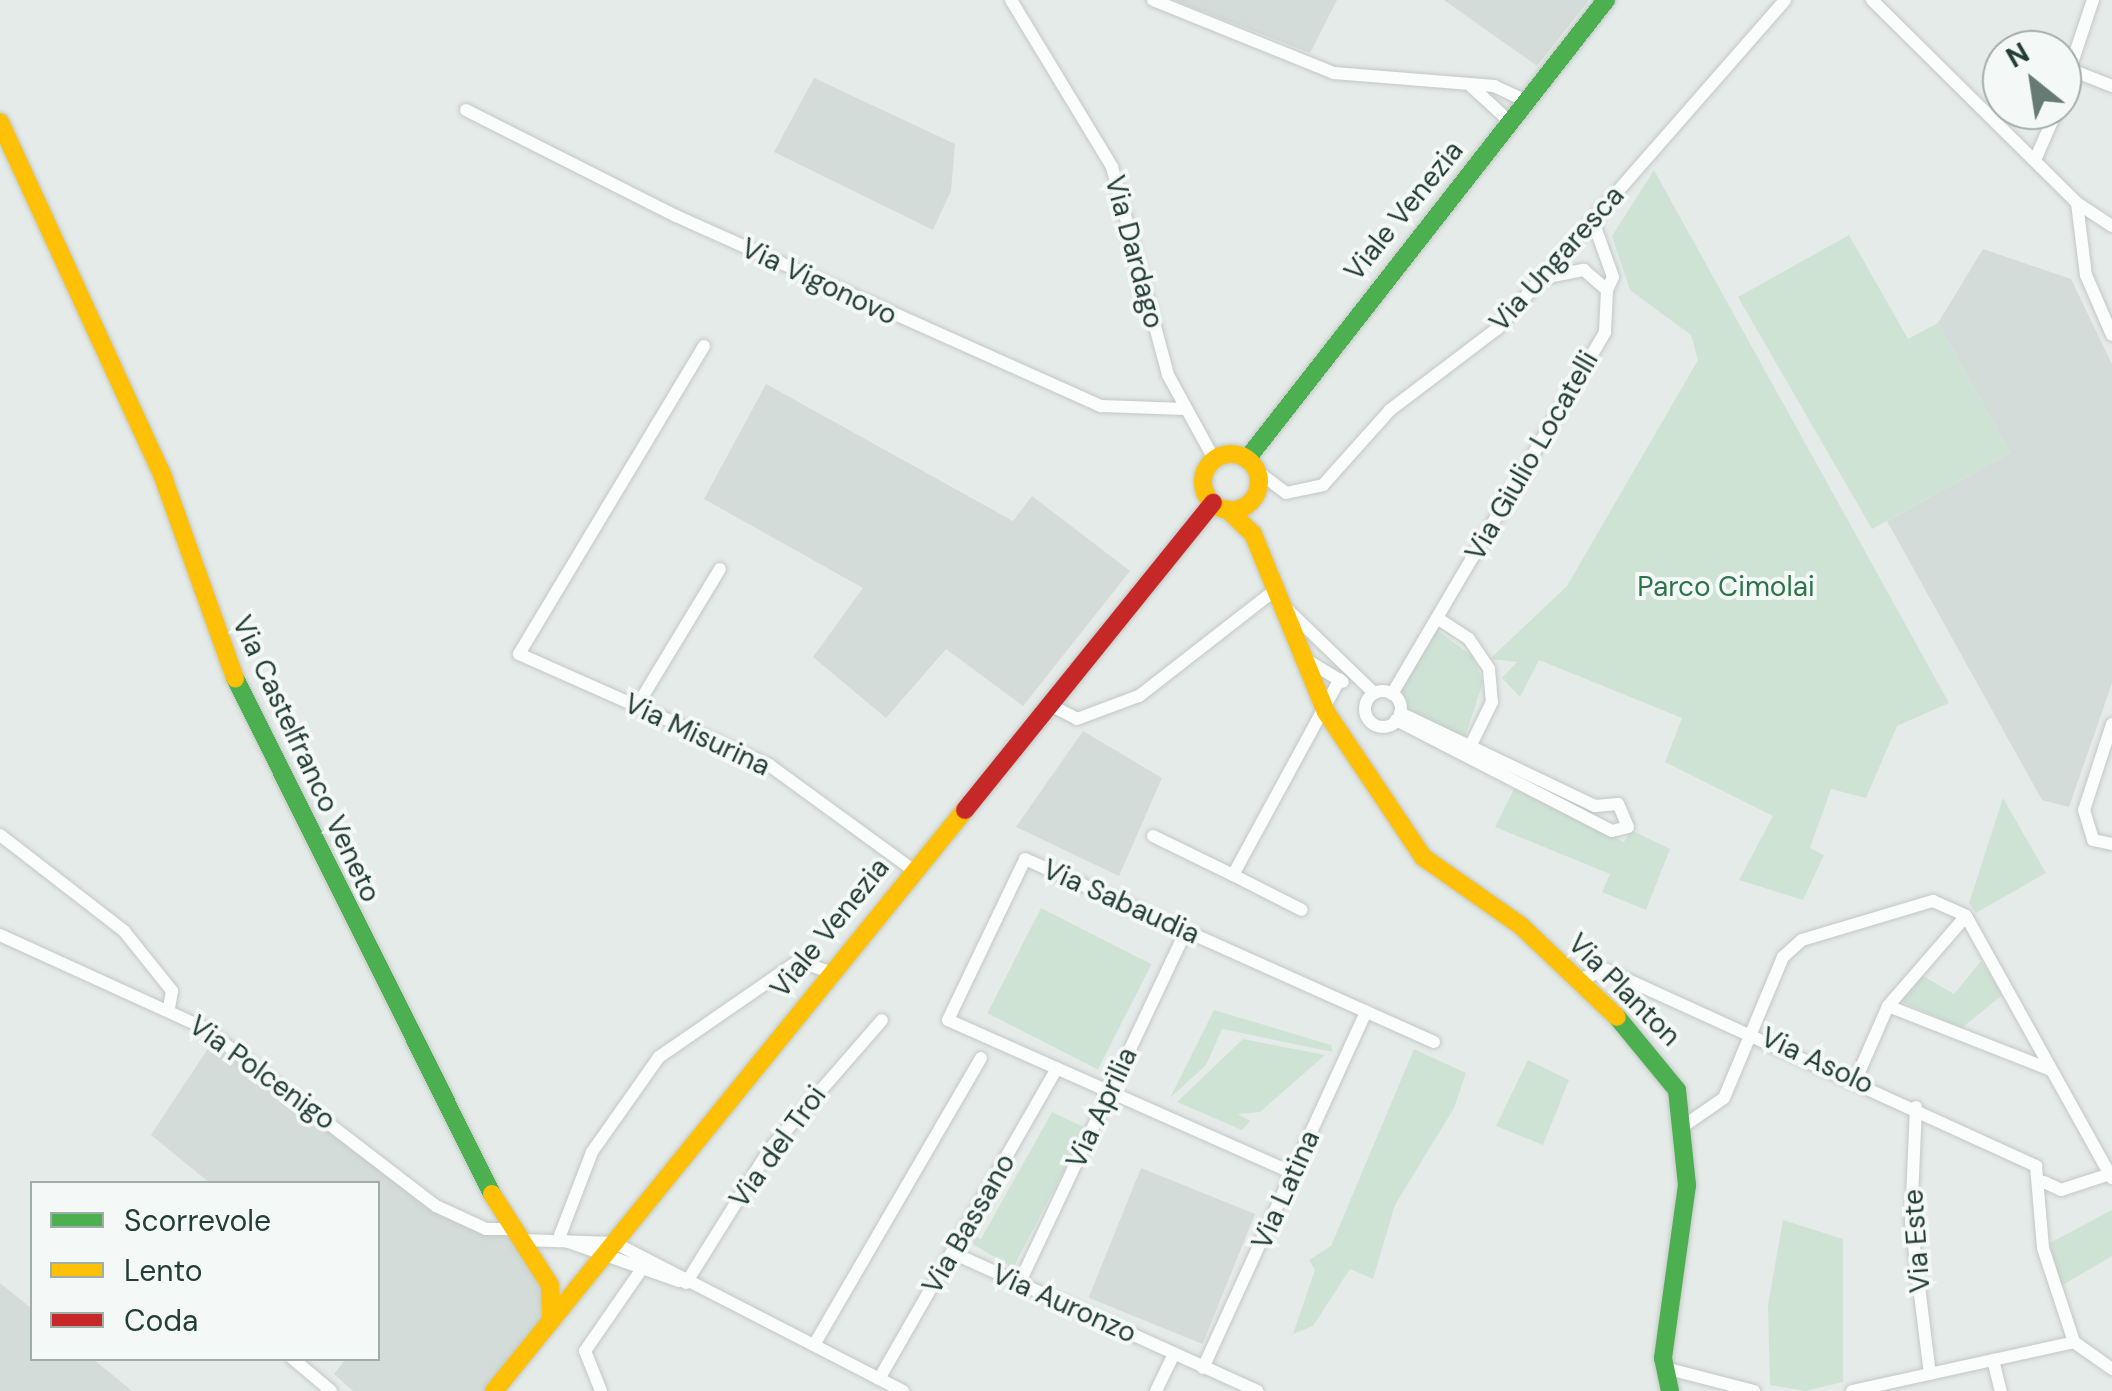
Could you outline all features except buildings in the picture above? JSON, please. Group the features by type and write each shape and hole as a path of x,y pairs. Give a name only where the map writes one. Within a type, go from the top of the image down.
{"street":[{"name":"Via Dardago","path":"1011,0 1112,166 1185,409 1214,459"},
{"path":"1152,0 1334,73 1470,86 1526,101"},
{"name":"Viale Venezia","path":"494,1391 1050,705 1220,507 1252,500 1252,465 1606,0"},
{"name":"Via Ungaresca","path":"1252,465 1286,493 1323,485 1390,410 1498,328 1785,0"},
{"path":"1872,0 2077,203 2112,226"},
{"path":"2082,32 2093,0"},
{"path":"2082,74 2112,86"},
{"path":"1470,86 1510,122"},
{"name":"Via Vigonovo","path":"466,110 676,216 1101,406 1185,409"},
{"name":"Via Castelfranco Veneto","path":"0,122 163,477 245,706 515,1235 550,1285 552,1321"},
{"path":"2035,160 2048,130"},
{"path":"2077,203 2086,275 2112,334"},
{"path":"1592,221 1602,250"},
{"path":"1574,242 1602,250"},
{"path":"1574,242 1584,270 1607,290"},
{"name":"Via Giulio Locatelli","path":"1392,694 1604,332 1607,290 1614,278 1602,250"},
{"path":"1544,278 1584,270"},
{"name":"Via Misurina","path":"704,346 518,654 769,765 913,870"},
{"path":"1220,507 1203,480 1214,459 1252,465"},
{"name":"Via Planton","path":"1220,507 1252,534 1298,656 1326,712 1423,857 1578,980 1662,1064 1685,1124 1687,1186 1664,1368 1670,1391"},
{"path":"637,706 720,570"},
{"path":"1050,705 1077,720 1139,696 1274,595 1371,696 1370,721 1398,717 1594,806 1618,804 1628,826 1612,832 1398,717 1392,694 1371,696 1298,656"},
{"path":"1437,618 1469,639 1489,669 1492,702 1470,748"},
{"path":"1233,875 1326,712 1340,680"},
{"path":"2110,845 2093,840 2084,810 2112,724"},
{"path":"0,835 124,931 172,990 169,1008"},
{"path":"1153,836 1302,910"},
{"name":"Via Sabaudia","path":"1057,1068 948,1020 1024,859 1434,1042"},
{"path":"1685,1124 1724,1098 1783,957 1802,940 1932,901 1966,916 2111,1176 2061,1190 2044,1182 2043,1248 2074,1342 2112,1369"},
{"path":"1856,1079 1888,1006 1966,916"},
{"name":"Via Aprilia","path":"1019,1284 1186,931"},
{"name":"Via Polcenigo","path":"0,935 169,1008 436,1206 486,1229 515,1235"},
{"path":"559,1238 592,1152 659,1057 798,961 830,972"},
{"name":"Via Asolo","path":"1578,980 1606,970 1750,1029 2019,1155 2044,1182"},
{"path":"1888,1006 2051,1070"},
{"name":"Via Latina","path":"1204,1368 1366,1012"},
{"name":"Via del Troi","path":"686,1283 769,1150 882,1020"},
{"path":"814,1345 981,1058"},
{"path":"1057,1068 1292,1174"},
{"name":"Via Bassano","path":"878,1379 1057,1068"},
{"name":"Via Este","path":"1916,1108 1912,1222 1930,1374"},
{"path":"515,1235 615,1243 897,1390"},
{"path":"559,1238 639,1273 686,1283"},
{"name":"Via Auronzo","path":"954,1252 1257,1391"},
{"path":"602,1391 585,1351 639,1273"},
{"path":"1852,1391 2074,1342"},
{"path":"1156,1391 1174,1354"},
{"path":"1993,1360 2001,1391"},
{"path":"296,1361 331,1391"},
{"path":"1664,1368 1754,1391"}],"shaded area":[{"path":"1174,0 1337,0 1310,53"},
{"path":"1444,0 1589,0 1537,66"},
{"path":"814,78 955,144 951,191 933,230 774,152"},
{"path":"1983,249 2071,279 2112,364 2112,683 2069,807 2042,800 1887,521 2010,453 1938,323"},
{"path":"766,384 1013,521 1032,496 1130,571 1023,706 946,649 886,718 813,657 863,588 704,499"},
{"path":"1083,731 1162,778 1119,876 1016,827"},
{"path":"211,1044 429,1207 509,1233 545,1287 545,1317 486,1391 353,1391 334,1374 344,1361 380,1361 380,1181 208,1181 151,1135"},
{"path":"1141,1168 1255,1214 1203,1344 1089,1298"},
{"path":"0,1283 30,1307 30,1361 95,1361 132,1391 0,1391"}],"green space":[{"name":"Parco Cimolai","path":"1654,170 1949,703 1897,726 1866,798 1831,789 1810,848 1824,855 1803,900 1739,880 1773,816 1665,762 1682,718 1539,660 1520,697 1502,678 1517,662 1490,659 1567,586 1698,360 1691,335 1630,290 1612,236"},
{"path":"1849,235 1908,339 1938,323 2010,453 1872,529 1738,297"},
{"path":"1436,629 1473,657 1483,682 1465,737 1403,711 1398,692"},
{"path":"1514,789 1624,842 1631,830 1670,849 1646,910 1602,892 1610,874 1495,827"},
{"path":"2003,798 2046,873 1976,913 1969,903"},
{"path":"1041,908 1151,964 1098,1069 987,1013"},
{"path":"1981,961 2002,995 1962,1028 1900,1001 1920,974 1954,994"},
{"path":"1214,1010 1331,1045 1333,1052 1222,1029 1206,1065 1170,1098"},
{"path":"1243,1039 1325,1055 1260,1112 1238,1114 1250,1121 1242,1130 1177,1102"},
{"path":"1414,1049 1466,1073 1454,1108 1395,1205 1373,1279 1350,1269 1313,1326 1293,1334 1315,1270 1309,1260 1331,1246"},
{"path":"1528,1060 1569,1080 1543,1145 1496,1126"},
{"path":"1052,1112 1086,1128 1013,1268 974,1245 971,1234 981,1239"},
{"path":"2112,1210 2112,1256 2061,1286 2050,1243"},
{"path":"1783,1220 1843,1239 1843,1382 1805,1391 1770,1385 1768,1305"}],"traffic: fast":[{"path":"1247,459 1606,0"},
{"path":"235,678 492,1194"},
{"path":"1617,1017 1677,1090 1687,1185 1663,1358 1670,1391"}],"traffic: slow":[{"path":"0,122 163,477 235,678"},
{"path":"1231,454 1251,462 1259,482 1251,502 1231,510 1211,502 1203,482 1211,462 1231,454"},
{"path":"1228,510 1253,534 1326,712 1423,857 1521,926 1617,1017"},
{"path":"494,1391 965,810"},
{"path":"492,1194 550,1285 551,1321"}],"traffic: jam":[{"path":"965,810 1213,503"}]}
